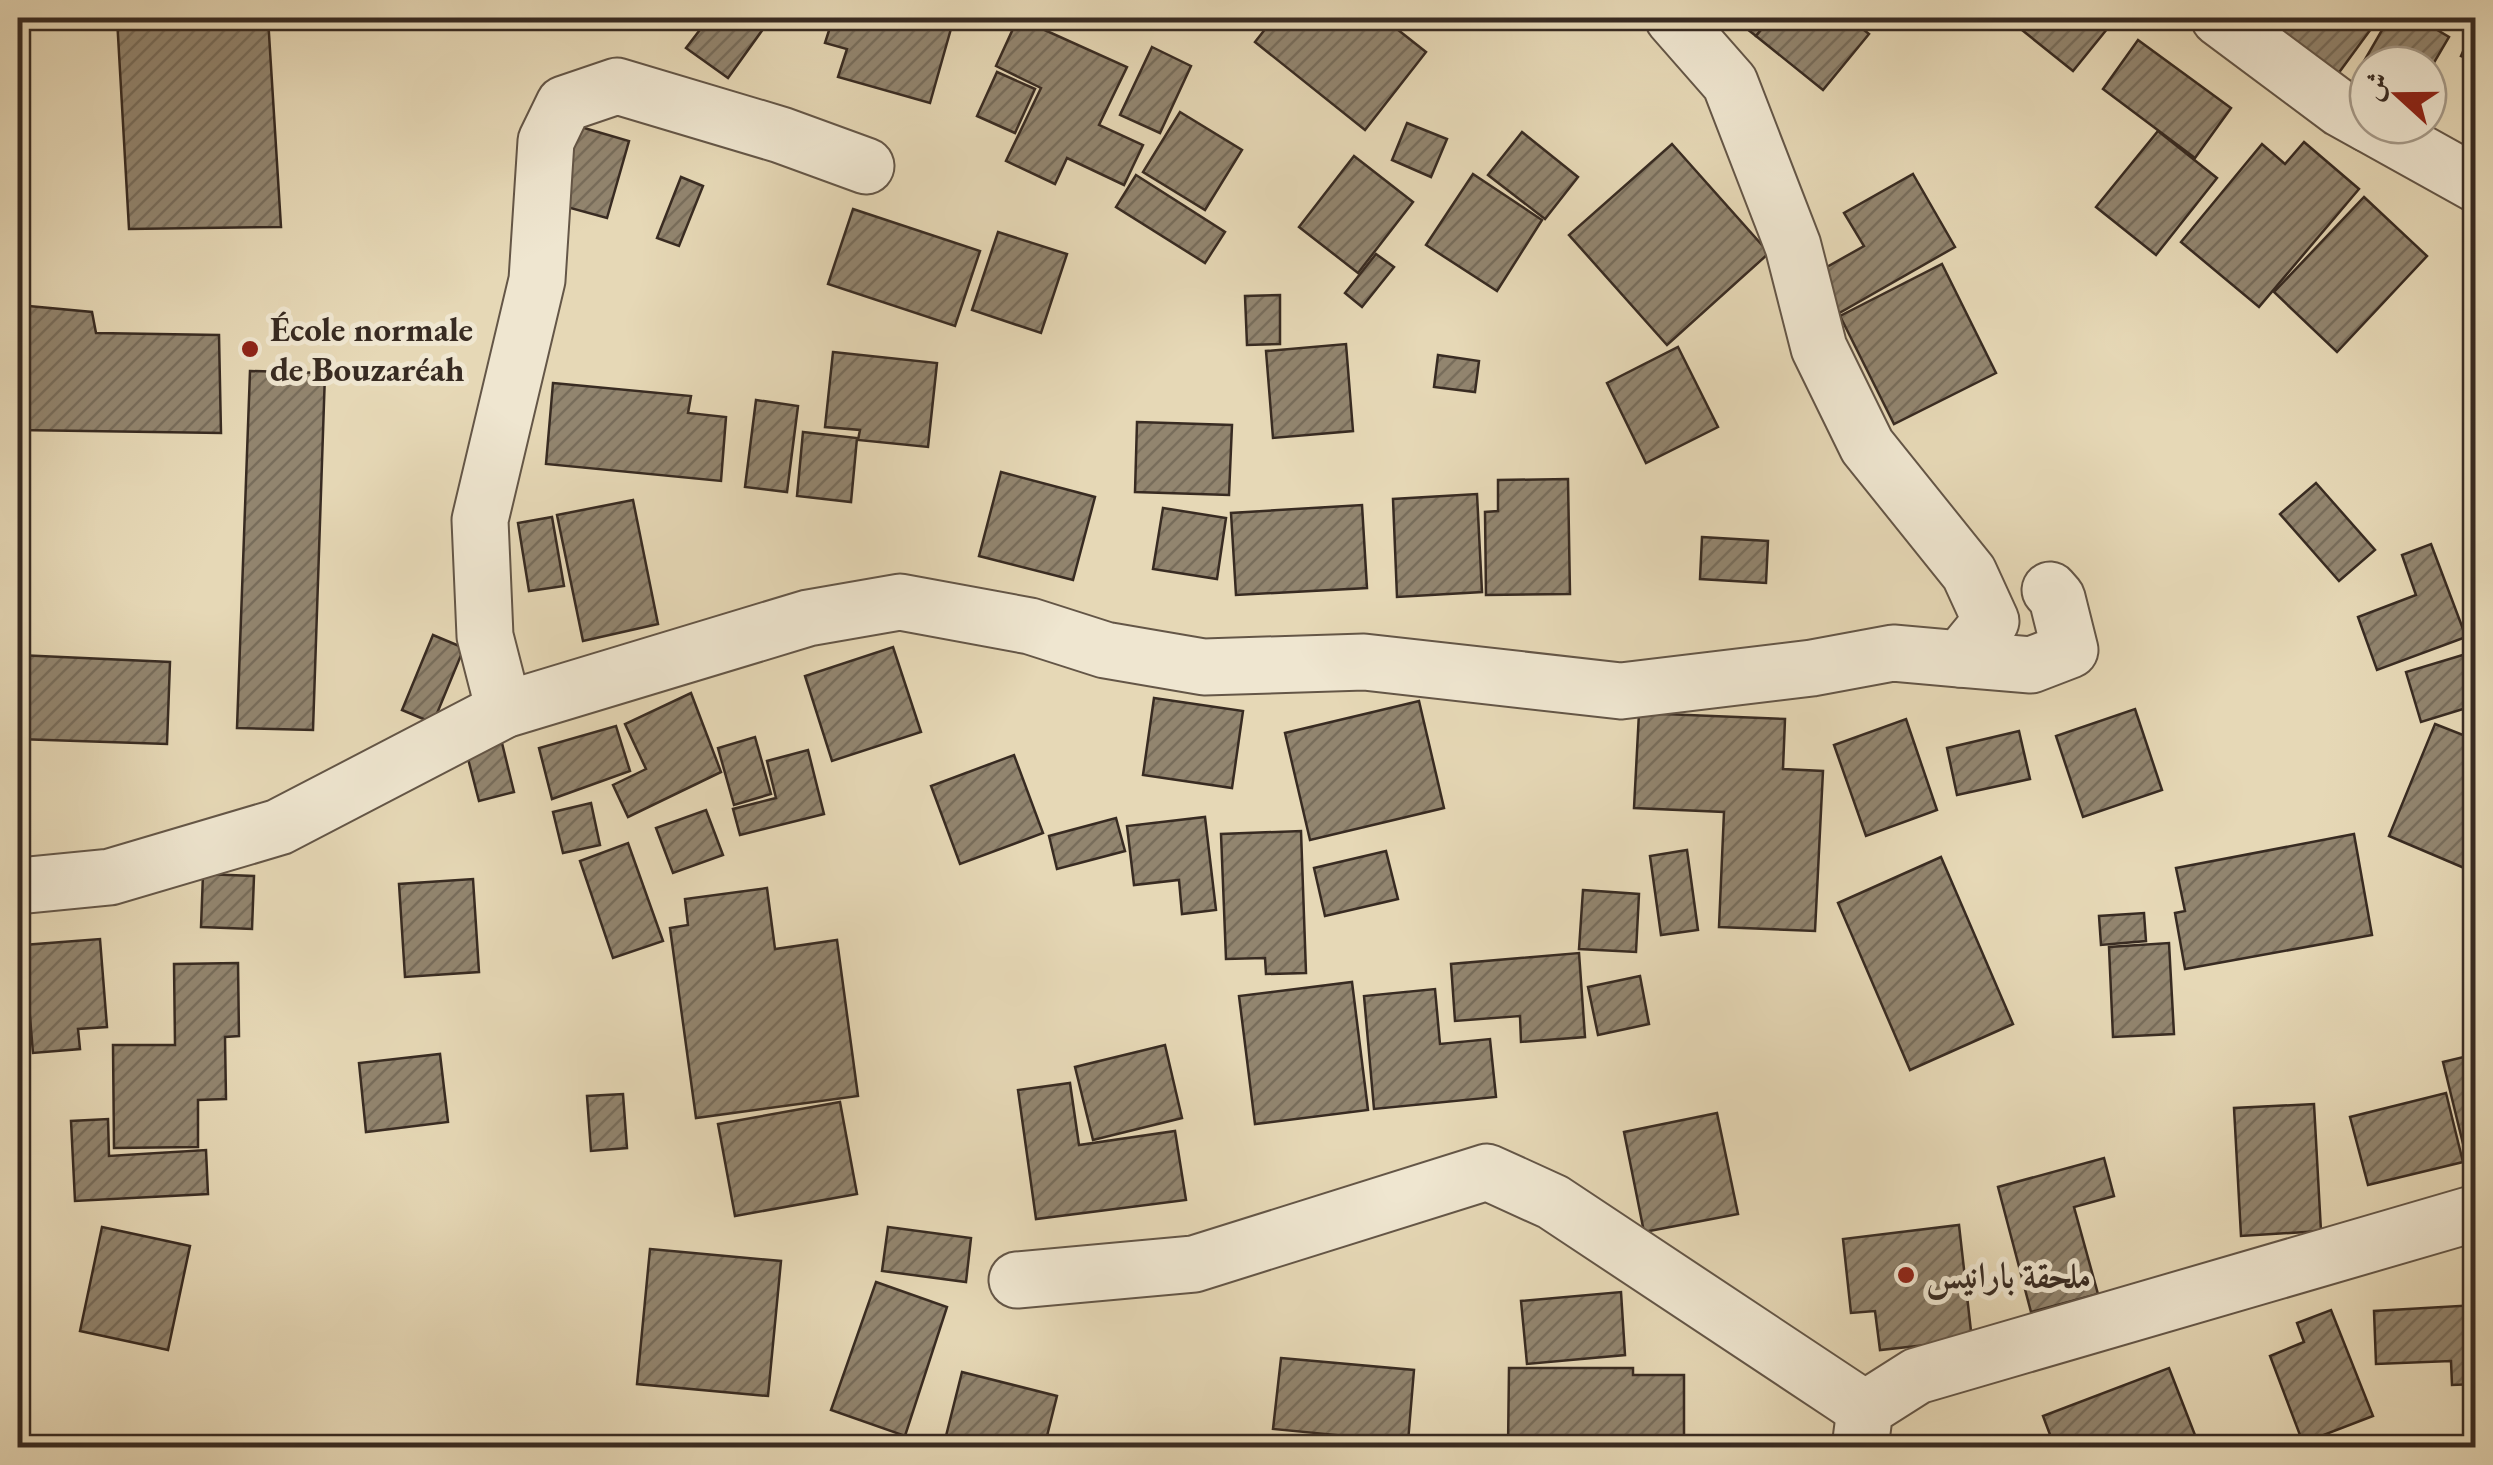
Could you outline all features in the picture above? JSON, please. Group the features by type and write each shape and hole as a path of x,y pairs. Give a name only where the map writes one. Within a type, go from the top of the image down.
{"street":[{"path":"1674,18 1730,83 1793,246 1818,348 1867,446 1968,574 1990,621 1960,659"},
{"path":"2219,18 2348,112"},
{"path":"504,710 484,636 480,520 537,280 546,141 564,104 617,86 781,134 866,166"},
{"path":"2406,145 2476,184"},
{"path":"18,886 110,877 279,827 504,710 808,618 900,602 1030,626 1104,650 1204,667 1364,662 1621,691 1812,668 1893,652 2031,665 2070,650 2056,598 2050,590"},
{"path":"1017,1280 1194,1264 1488,1172 1553,1202 1863,1428 1917,1376 2476,1213"}],"building":[{"path":"117,18 268,18 281,227 129,229"},
{"path":"709,18 771,18 728,78 686,48"},
{"path":"833,18 954,18 930,103 838,77 847,49 825,43"},
{"path":"1018,18 1127,67 1099,125 1143,145 1124,185 1067,158 1055,184 1006,161 1041,88 996,66"},
{"path":"1274,18 1383,18 1426,52 1365,130 1255,42"},
{"path":"1733,18 1771,18 1756,36"},
{"path":"1771,18 1849,18 1869,34 1823,90 1756,36"},
{"path":"2007,18 2116,18 2073,71"},
{"path":"2223,18 2379,18 2359,45 2348,45 2348,60 2324,93"},
{"path":"2389,18 2417,18 2449,37 2444,45 2373,45"},
{"path":"2476,22 2476,62 2461,56"},
{"path":"2138,40 2231,108 2195,158 2103,89"},
{"path":"1152,47 1191,66 1160,133 1120,115"},
{"path":"997,72 1035,89 1015,133 977,116"},
{"path":"1180,112 1242,150 1205,210 1143,172"},
{"path":"1407,123 1447,139 1431,177 1392,160"},
{"path":"574,125 629,141 607,218 552,203"},
{"path":"2158,131 2217,178 2156,255 2096,207"},
{"path":"1522,132 1578,177 1545,219 1488,175"},
{"path":"2304,142 2359,189 2259,307 2181,242 2262,144 2285,164"},
{"path":"1672,144 1769,253 1667,345 1569,235"},
{"path":"1354,156 1413,202 1358,273 1299,227"},
{"path":"1473,174 1542,220 1497,291 1426,245"},
{"path":"1913,174 1955,247 1834,316 1811,276 1864,246 1844,213"},
{"path":"1136,175 1225,232 1205,263 1116,207"},
{"path":"681,177 703,186 679,246 657,238"},
{"path":"2364,197 2427,256 2337,352 2274,292"},
{"path":"853,209 980,251 955,326 828,284"},
{"path":"998,232 1067,254 1041,333 972,310"},
{"path":"1376,254 1394,267 1362,307 1345,293"},
{"path":"1942,264 1996,373 1894,424 1840,316"},
{"path":"1280,295 1280,344 1247,345 1245,296"},
{"path":"18,305 92,312 96,333 219,335 221,433 18,430"},
{"path":"1346,344 1353,431 1273,438 1266,351"},
{"path":"1678,347 1718,427 1646,463 1607,383"},
{"path":"833,352 937,363 928,447 858,440 860,430 825,427"},
{"path":"1438,355 1479,361 1475,392 1434,387"},
{"path":"250,371 325,373 313,730 237,728"},
{"path":"553,383 691,396 688,413 726,417 721,481 546,464"},
{"path":"756,400 798,406 787,492 745,487"},
{"path":"1137,422 1232,425 1229,495 1135,492"},
{"path":"803,432 857,438 851,502 797,496"},
{"path":"1001,472 1095,497 1073,580 979,556"},
{"path":"1568,479 1570,594 1486,595 1485,512 1498,511 1498,480"},
{"path":"2316,483 2375,550 2339,581 2280,514"},
{"path":"1477,494 1482,592 1397,597 1393,499"},
{"path":"633,500 658,624 583,641 557,515"},
{"path":"1362,505 1367,588 1236,595 1231,513"},
{"path":"1163,508 1226,518 1217,579 1153,569"},
{"path":"552,517 564,586 529,591 518,523"},
{"path":"2476,527 2476,566 2465,530"},
{"path":"1702,537 1768,541 1766,583 1700,579"},
{"path":"2431,544 2466,637 2377,670 2358,617 2416,595 2402,555"},
{"path":"433,635 464,648 433,723 402,710"},
{"path":"893,647 921,732 832,761 805,676"},
{"path":"2476,651 2476,705 2421,722 2406,672"},
{"path":"18,655 170,662 167,744 18,739"},
{"path":"691,693 721,772 628,817 613,785 646,769 625,724"},
{"path":"1154,698 1243,711 1232,788 1143,775"},
{"path":"1419,701 1444,808 1310,840 1285,733"},
{"path":"2135,709 2162,790 2083,817 2056,736"},
{"path":"1639,713 1785,719 1783,769 1823,771 1815,931 1719,927 1724,812 1634,808"},
{"path":"1906,719 1937,810 1866,836 1834,745"},
{"path":"2435,724 2476,740 2476,873 2389,836"},
{"path":"616,726 630,771 552,799 539,748"},
{"path":"2019,731 2030,779 1957,795 1947,748"},
{"path":"755,737 771,794 734,805 718,748"},
{"path":"502,743 514,792 479,801 466,751"},
{"path":"808,750 824,814 740,835 733,809 776,798 767,761"},
{"path":"1014,755 1043,833 960,864 931,786"},
{"path":"591,803 600,845 563,853 553,812"},
{"path":"706,810 723,855 673,873 656,828"},
{"path":"1205,817 1216,910 1182,914 1179,880 1134,885 1127,826"},
{"path":"1116,818 1125,851 1057,869 1049,836"},
{"path":"1301,831 1306,973 1266,974 1265,958 1226,959 1221,834"},
{"path":"2354,834 2372,935 2185,969 2175,913 2185,911 2176,868"},
{"path":"628,843 663,941 613,958 580,861"},
{"path":"1687,850 1698,930 1661,935 1650,856"},
{"path":"1386,851 1398,899 1325,916 1314,868"},
{"path":"1941,857 2013,1024 1910,1070 1838,903"},
{"path":"203,874 254,876 252,929 201,927"},
{"path":"473,879 479,972 405,977 399,884"},
{"path":"767,888 775,949 837,940 858,1096 696,1118 670,928 688,925 685,899"},
{"path":"1583,890 1639,894 1636,952 1579,949"},
{"path":"2144,913 2146,941 2101,945 2099,916"},
{"path":"100,939 107,1027 78,1029 80,1049 33,1053 24,945"},
{"path":"2169,943 2174,1034 2113,1037 2109,947"},
{"path":"1579,953 1585,1037 1521,1042 1520,1016 1455,1021 1451,964"},
{"path":"238,963 239,1036 225,1037 226,1099 198,1100 198,1147 114,1148 113,1045 175,1045 174,964"},
{"path":"1640,976 1649,1024 1598,1035 1588,987"},
{"path":"1352,982 1368,1110 1255,1124 1239,996"},
{"path":"1435,989 1440,1044 1490,1039 1496,1097 1374,1109 1364,996"},
{"path":"1165,1045 1182,1118 1093,1140 1075,1067"},
{"path":"440,1054 448,1122 366,1132 359,1063"},
{"path":"2476,1054 2476,1158 2467,1160 2443,1062"},
{"path":"1070,1083 1079,1145 1175,1131 1186,1200 1036,1219 1018,1090"},
{"path":"2446,1093 2463,1162 2368,1185 2350,1117"},
{"path":"623,1094 627,1148 591,1151 587,1096"},
{"path":"840,1102 857,1194 735,1216 718,1124"},
{"path":"2314,1104 2321,1231 2241,1236 2234,1108"},
{"path":"1717,1113 1738,1214 1644,1232 1624,1132"},
{"path":"108,1119 109,1156 206,1150 208,1194 75,1201 71,1121"},
{"path":"2104,1158 2114,1196 2074,1207 2098,1294 2031,1312 1998,1187"},
{"name":"ملحقة بارانيس","path":"1959,1225 1972,1340 1880,1350 1875,1311 1851,1313 1843,1239"},
{"path":"102,1227 190,1246 168,1350 80,1331"},
{"path":"888,1227 971,1238 966,1282 882,1271"},
{"path":"650,1249 781,1261 768,1396 637,1384"},
{"path":"876,1282 947,1307 905,1436 831,1410"},
{"path":"1621,1292 1625,1355 1527,1364 1521,1301"},
{"path":"2476,1305 2476,1384 2452,1385 2451,1361 2376,1364 2374,1311"},
{"path":"2331,1310 2373,1416 2303,1443 2270,1356 2304,1342 2297,1323"},
{"path":"1281,1358 1414,1370 1408,1442 1273,1429"},
{"path":"1509,1368 1633,1368 1633,1375 1684,1375 1684,1448 1508,1448"},
{"path":"2169,1368 2200,1448 2055,1448 2043,1416"},
{"path":"962,1372 1057,1396 1044,1448 943,1448"}],"place":[{"name":"École normale de Bouzaréah","path":"250,349"},
{"name":"ملحقة بارانيس","path":"1906,1275"}]}
